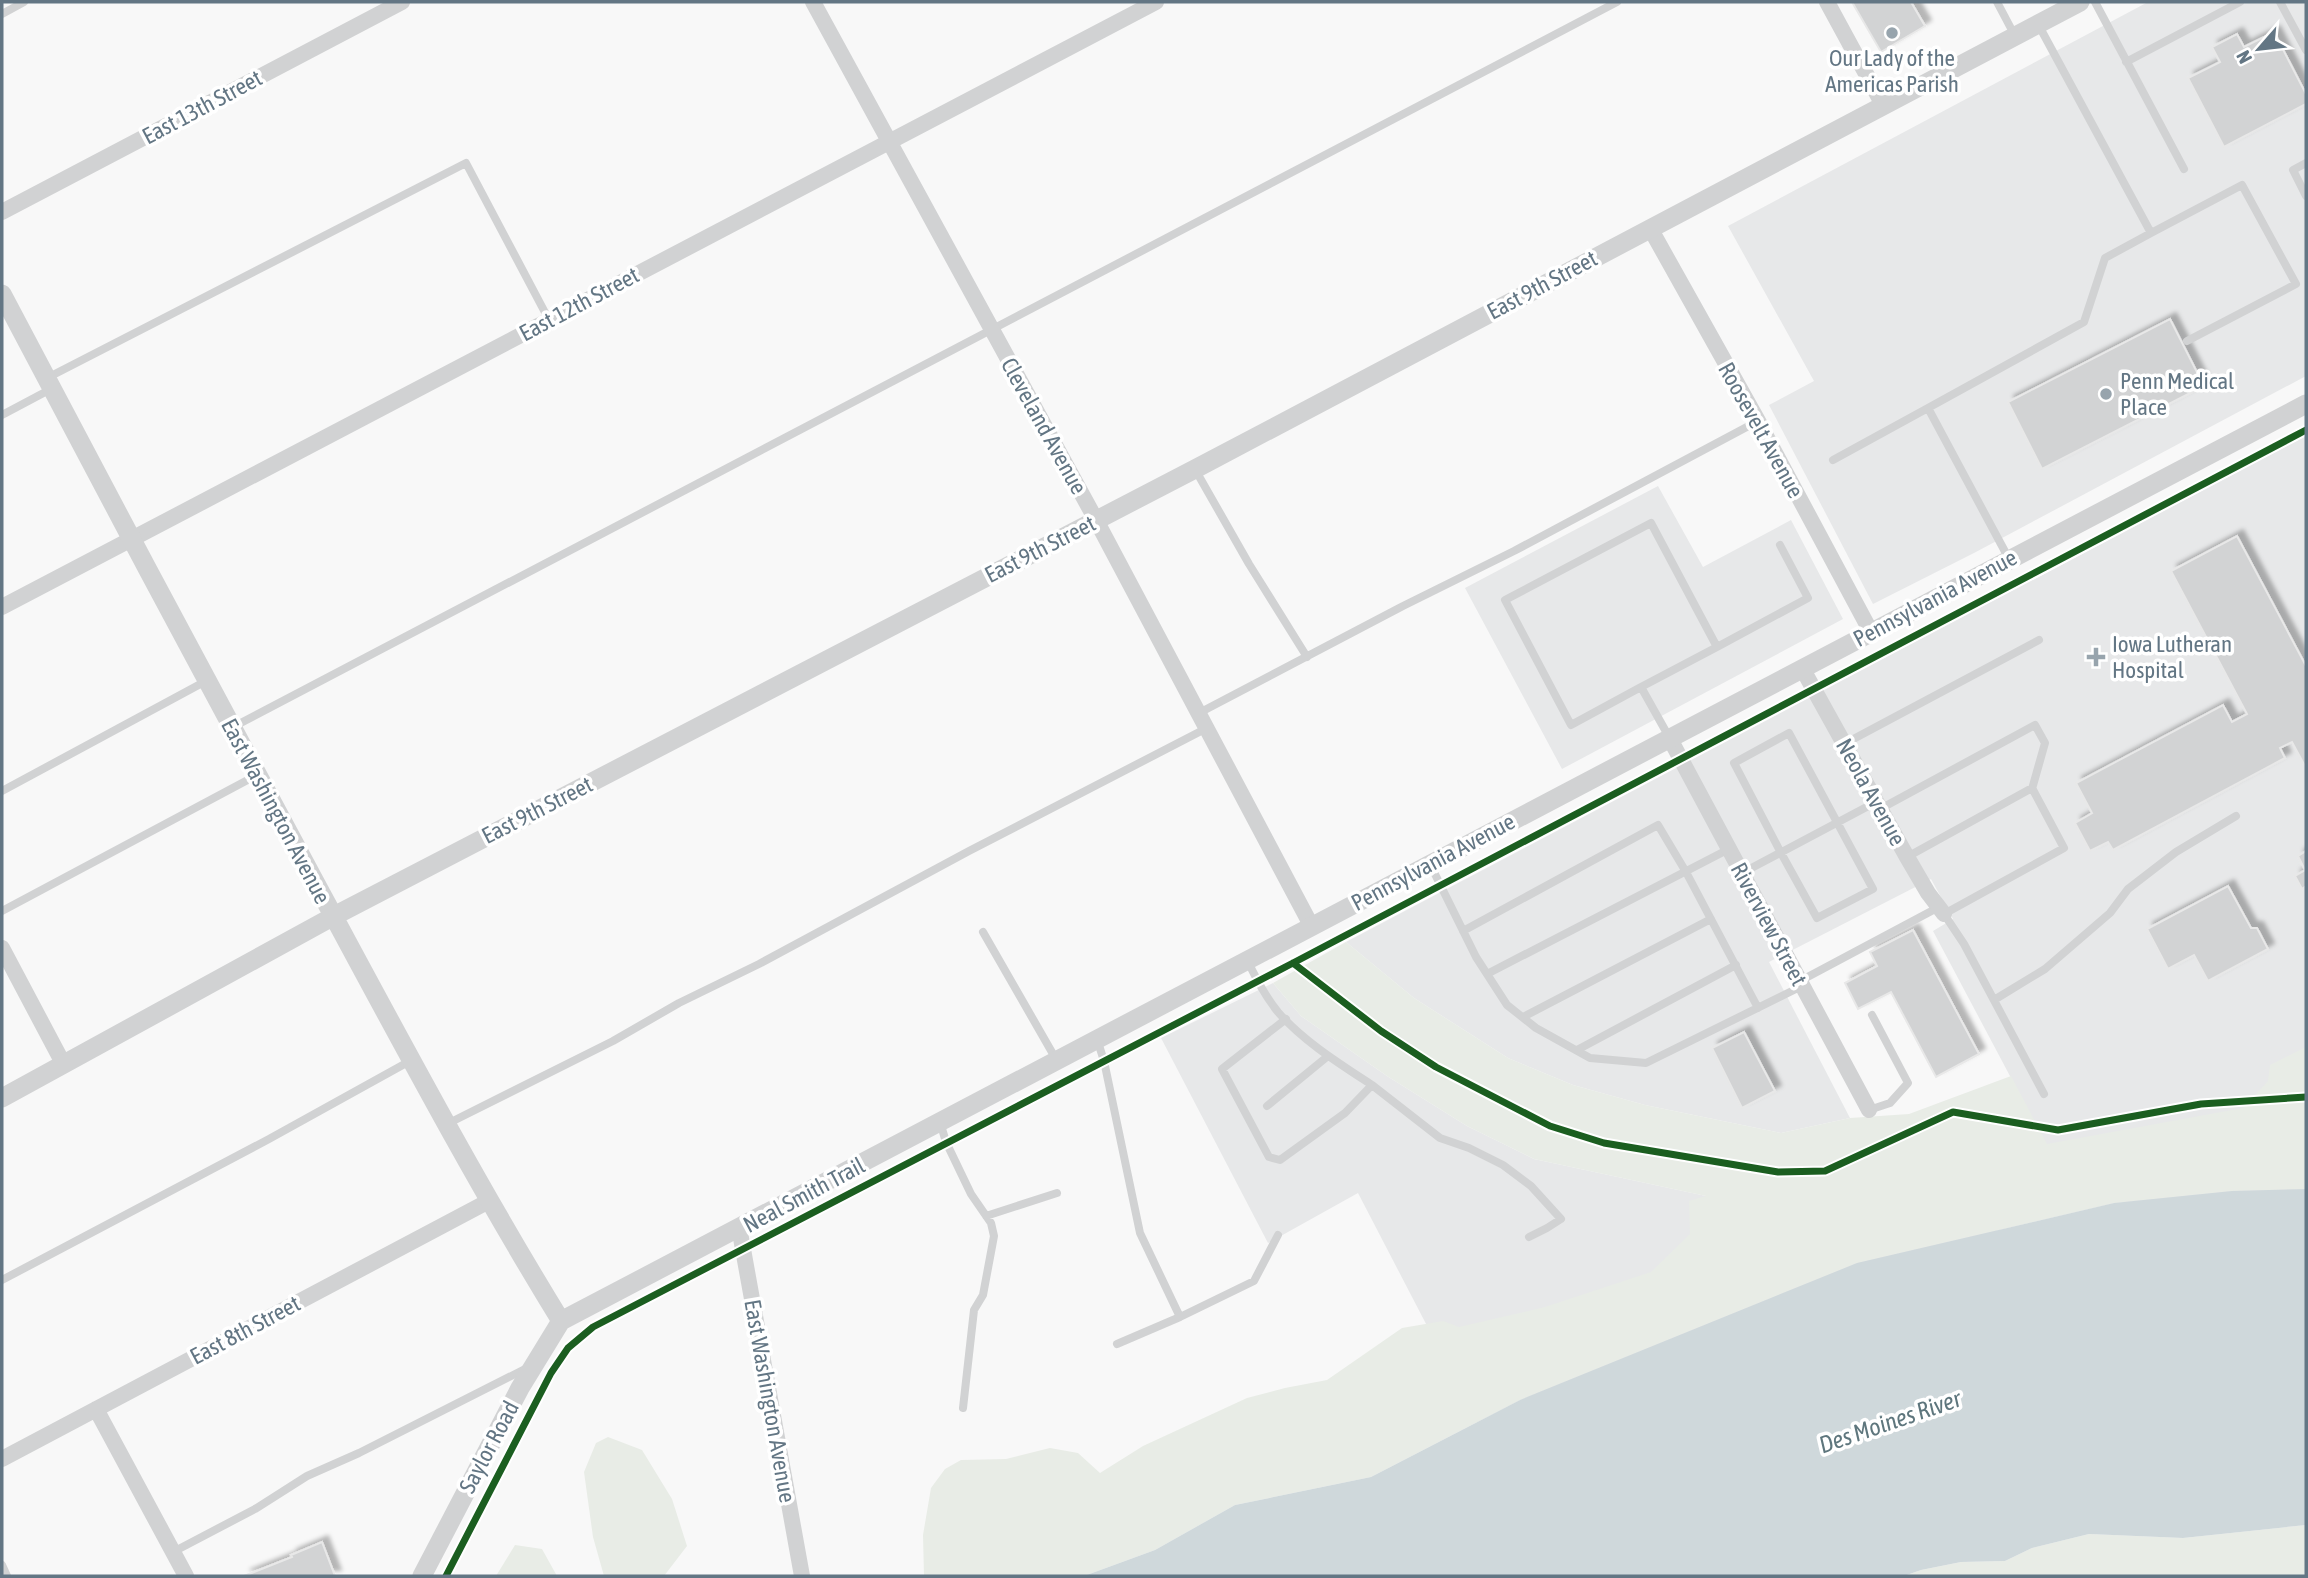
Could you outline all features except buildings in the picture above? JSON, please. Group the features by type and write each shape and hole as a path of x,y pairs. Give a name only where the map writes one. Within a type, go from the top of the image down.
{"street":[{"name":"East 13th Street","path":"2,212 402,2"},
{"name":"Cleveland Avenue","path":"813,2 1096,520 1311,927"},
{"name":"East 12th Street","path":"2,607 1156,2"},
{"path":"1827,2 1882,106"},
{"name":"East 9th Street","path":"2,1098 334,916 1195,469 2071,4"},
{"name":"Roosevelt Avenue","path":"1650,228 1758,421 1871,632"},
{"name":"East Washington Avenue","path":"2,294 206,681 412,1060 489,1200 561,1321"},
{"name":"Pennsylvania Avenue","path":"561,1321 2306,404"},
{"name":"Neola Avenue","path":"1802,668 1907,857 1941,911"},
{"name":"Riverview Street","path":"1669,737 1869,1110"},
{"path":"2,948 64,1065"},
{"name":"East 8th Street","path":"2,1459 489,1200"},
{"name":"East Washington Avenue","path":"738,1227 802,1576"},
{"name":"Saylor Road","path":"422,1576 491,1441 561,1321"},
{"path":"96,1409 186,1576"}],"lane":[{"path":"2,14 24,2"},
{"path":"232,727 1617,2"},
{"path":"1997,2 2015,36"},
{"path":"2095,2 2184,169"},
{"path":"2126,62 2240,2"},
{"path":"2280,2 2306,50"},
{"path":"2038,23 2151,233"},
{"path":"2,415 48,384 466,163 549,320"},
{"path":"2306,163 2293,170 2306,196"},
{"path":"1833,460 2084,322 2105,258 2242,186 2295,284 2187,341"},
{"path":"1928,408 2010,559"},
{"path":"447,1124 613,1041 679,1003 992,839 1203,721 1307,657 1758,421"},
{"path":"1195,469 1307,657"},
{"path":"1717,647 1651,523 1505,600 1571,725 1717,647 1808,598 1780,545"},
{"path":"1844,744 2039,640"},
{"path":"2,790 206,681"},
{"path":"1642,687 1669,737"},
{"path":"1430,864 1463,931 1507,1005 1536,1028 1590,1058 1646,1063 1758,1008 1801,983 2064,848 2032,789 2045,743 2035,725 1878,805 1838,822 1742,873"},
{"path":"1789,733 1873,889 1817,918 1780,853 1734,763 1789,733"},
{"path":"2,911 257,775"},
{"path":"1907,857 2032,789"},
{"path":"1994,1000 2045,969 2110,913 2128,890 2176,852 2236,816"},
{"path":"1463,931 1658,825 1758,1008"},
{"path":"1487,974 1729,849"},
{"path":"1941,911 1964,944 2045,1094"},
{"path":"1523,1017 1711,919"},
{"path":"983,932 1057,1060"},
{"path":"1247,960 1257,982 1279,1012 1328,1056 1372,1085 1440,1138 1469,1148 1503,1165 1531,1186 1561,1219 1529,1237"},
{"path":"1577,1050 1736,965"},
{"path":"1869,1110 1890,1103 1908,1083 1872,1015"},
{"path":"1286,1019 1222,1069 1269,1157 1280,1160 1345,1113 1372,1085"},
{"path":"1097,1039 1140,1233 1180,1317"},
{"path":"1267,1107 1328,1056"},
{"path":"2,1280 412,1060"},
{"path":"940,1122 946,1142 971,1194 991,1223 994,1236 983,1295 974,1310 963,1408"},
{"path":"986,1216 1057,1193"},
{"path":"1117,1344 1254,1281 1278,1235"},
{"path":"173,1552 255,1509 307,1476 359,1453 536,1364"},
{"path":"2,1565 7,1576"}],"shaded area":[{"path":"2148,2 2306,2 2306,376 1873,604 1769,405 1814,381 1728,226"},
{"name":"Iowa Lutheran Hospital","path":"2306,436 2306,1189 2114,1203 2002,1229 1520,1400 1477,1422 1358,1193 1268,1243 1161,1038 1273,983 1301,1016 1387,1076 1467,1126 1534,1159 1734,1202 2071,1191 1933,931 1953,919 1931,879 1769,962 1850,1118 1781,1133 1645,1105 1573,1085 1508,1058 1414,998 1346,942"},
{"path":"1658,486 1703,567 1791,520 1843,619 1562,769 1465,588"},
{"path":"1346,942 1414,998 1508,1058 1573,1085 1645,1105 1781,1133 1850,1118 1909,1114 2011,1076 2047,1144 2243,1108 2268,1081 2270,1065 2306,1047 2306,1189 2232,1191 2114,1203 1857,1263 1520,1400 1371,1477 1235,1505 1155,1550 1084,1576 924,1576 923,1535 931,1488 945,1469 961,1460 1006,1459 1050,1448 1078,1453 1100,1473 1143,1446 1247,1398 1327,1380 1402,1328 1443,1321 1459,1327 1545,1307 1651,1272 1690,1234 1689,1201 1706,1196 1534,1159 1467,1126 1387,1076 1301,1016 1273,983"},
{"path":"608,1437 642,1450 672,1499 687,1546 664,1576 604,1576 593,1537 584,1472 596,1443"},
{"path":"2306,1525 2306,1576 1904,1576 1961,1562 2005,1561 2032,1548 2089,1534 2183,1538"},
{"path":"515,1545 542,1549 557,1576 496,1576"}],"water":[{"name":"Des Moines River","path":"2306,1189 2306,1525 2183,1538 2089,1534 2032,1548 2005,1561 1961,1562 1904,1576 1084,1576 1155,1550 1235,1505 1371,1477 1520,1400 1857,1263 2114,1203 2232,1191"}],"cycle path":[{"name":"Neal Smith Trail","path":"446,1576 551,1373 568,1348 593,1327 1293,963 2306,430"},
{"path":"1293,963 1381,1031 1436,1067 1550,1126 1604,1143 1778,1172 1825,1171 1953,1112 2058,1130 2201,1104 2306,1097"}],"place":[{"name":"Our Lady of the Americas Parish","path":"1892,33"},
{"name":"Penn Medical Place","path":"2106,394"},
{"name":"Iowa Lutheran Hospital","path":"2096,657"}]}
